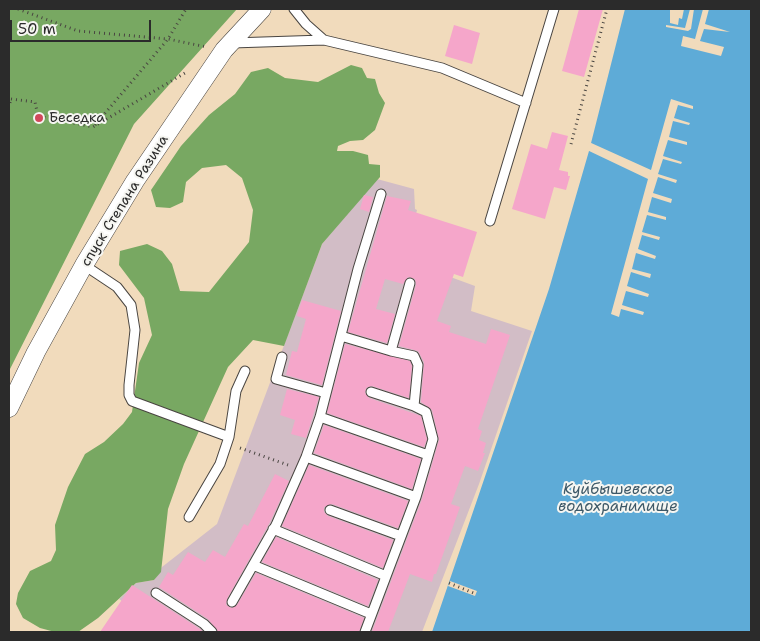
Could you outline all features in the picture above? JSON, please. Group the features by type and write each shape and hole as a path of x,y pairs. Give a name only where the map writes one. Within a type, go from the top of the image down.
{"street":[{"name":"спуск Степана Разина","path":"9,408 36,352 84,265 135,181 228,47 262,9"}],"lane":[{"path":"294,9 306,24 324,40"},
{"path":"490,221 554,9"},
{"path":"228,47 324,40 442,68 526,103"},
{"path":"232,602 273,529 306,457 320,417 358,269 381,194"},
{"path":"84,265 117,287 131,305 135,330 129,385 129,395 132,401 228,440"},
{"path":"391,351 410,283"},
{"path":"341,336 414,356 418,365 414,406"},
{"path":"282,357 276,379 326,393"},
{"path":"189,517 220,464 228,440 236,391 245,371"},
{"path":"365,632 416,497 433,439 426,412 414,406 371,392"},
{"path":"320,417 428,455"},
{"path":"306,457 416,497"},
{"path":"330,510 401,536"},
{"path":"273,529 386,576"},
{"path":"253,565 372,614"},
{"path":"156,593 204,624 212,632"}],"path":[{"path":"18,9 78,31 168,39 228,47"},
{"path":"93,128 168,39 186,9"},
{"path":"571,144 607,9"},
{"path":"9,106 10,99 35,102 38,116 93,128 191,70"},
{"path":"228,440 300,470"},
{"path":"449,583 476,594"}],"shaded area":[{"path":"377,179 414,189 415,209 417,210 404,260 475,286 471,311 532,331 479,484 422,632 125,632 138,612 119,599 136,583 154,580 162,567 217,524 322,244"}],"green space":[{"path":"9,9 237,9 134,124 9,371"},
{"path":"351,65 362,68 367,78 375,79 379,93 385,103 375,130 363,140 350,141 338,146 337,151 353,151 368,155 369,164 380,165 380,177 322,244 284,346 253,340 228,367 184,464 168,509 161,572 154,580 136,583 98,618 78,632 55,632 40,628 23,618 16,604 18,593 30,571 51,561 56,550 55,525 68,487 85,454 104,442 123,424 132,412 139,363 152,335 144,298 119,265 120,251 147,244 162,251 172,264 180,291 209,292 249,242 253,210 242,178 226,165 202,168 186,182 183,202 170,208 156,207 151,190 181,146 209,115 235,94 251,72 268,68 285,78 318,82"}],"water":[{"name":"Куйбышевское водохранилище","path":"625,9 751,9 751,632 432,632 549,289 589,151"}],"pier":[{"path":"670,9 684,9 682,19 679,18 678,25 670,23"},
{"path":"690,9 694,9 691,29 688,31 666,27 666,25 685,28"},
{"path":"703,9 709,9 705,24 730,32 704,29 700,41 724,47 721,56 681,46 683,36 695,39"},
{"path":"671,99 693,106 693,109 678,105 674,118 690,123 689,125 673,121 669,137 687,142 687,145 668,140 663,156 682,162 681,164 663,159 658,174 677,180 676,183 658,177 653,193 672,199 671,203 652,197 648,212 666,217 666,220 647,215 642,232 660,237 659,240 642,235 638,249 656,256 655,259 636,253 632,269 651,274 650,278 631,272 627,286 649,294 648,297 626,291 622,305 644,312 643,315 621,309 619,317 611,314 648,179 587,150 589,142 651,170"},
{"path":"450,581 477,591 475,596 448,586"}],"building":[{"path":"579,9 603,9 584,77 562,71"},
{"path":"454,25 480,33 472,64 445,56"},
{"path":"552,132 568,136 559,170 568,172 568,176 570,176 566,190 554,187 545,219 512,209 531,144 547,149"},
{"path":"364,195 373,197 369,212 360,209"},
{"path":"387,196 411,201 408,210 477,232 463,277 454,274 437,321 451,326 449,332 486,344 491,329 510,335 478,429 482,431 479,440 486,443 483,453 485,453 478,471 465,466 451,504 460,507 436,574 434,574 432,582 410,574 388,632 372,632 422,499 439,440 432,410 421,402 424,362 418,351 399,346 416,285 415,279 408,277 403,284 385,279 376,309 395,314 387,343 348,332"},
{"path":"302,300 341,311 322,385 286,375 292,351 297,352 306,319 297,316"},
{"path":"345,344 410,361 412,366 409,398 372,386 366,388 365,393 369,398 421,416 427,439 424,447 327,413"},
{"path":"287,389 319,397 306,438 291,434 295,420 280,415"},
{"path":"324,425 421,459 412,489 314,453"},
{"path":"309,465 408,501 398,528 332,504 324,507 324,512 328,516 393,540 383,568 282,526"},
{"path":"275,474 289,481 270,522 227,599 226,605 232,608 237,605 256,573 364,618 359,632 218,632 208,619 159,587 168,572 173,575 188,552 205,562 213,550 225,557 244,524 248,526"},
{"path":"276,537 378,580 368,606 262,562"},
{"path":"132,585 200,629 203,632 100,632"}],"place":[{"name":"Беседка","path":"39,118"}]}
